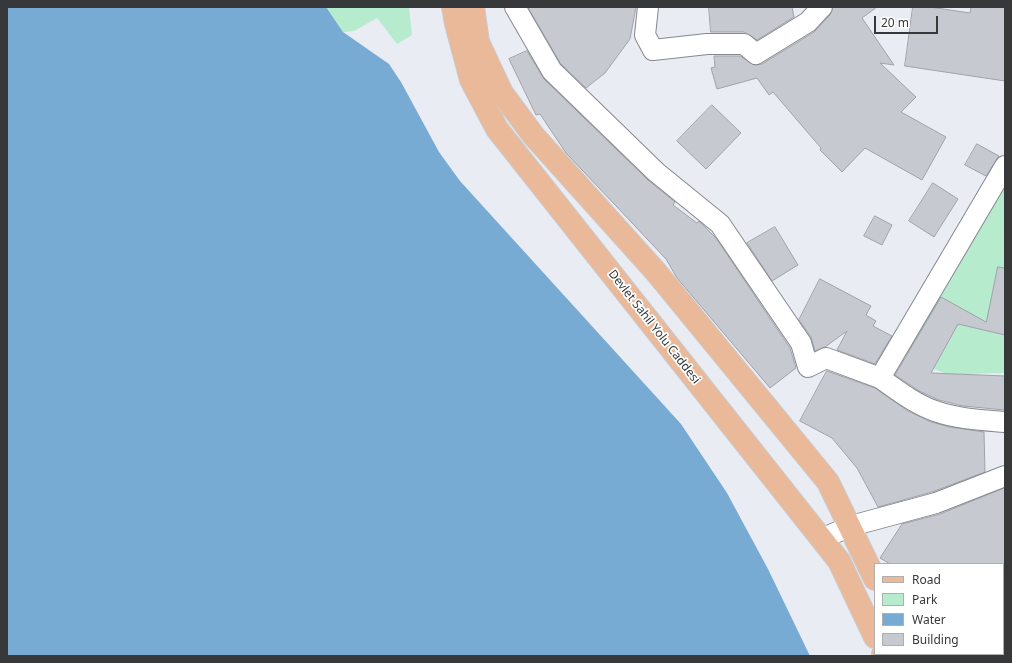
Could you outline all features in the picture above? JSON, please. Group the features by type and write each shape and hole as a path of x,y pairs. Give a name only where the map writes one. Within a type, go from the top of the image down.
{"main road":[{"name":"Devlet Sahil Yolu Caddesi","path":"453,7 471,80 497,128 839,561 874,635"},
{"path":"474,7 478,42 502,93 533,135 656,272 828,482 874,574"}],"street":[{"path":"515,7 552,71 656,172 720,224 801,343 808,367 826,358 880,378 905,396 935,411 978,420 1005,422"},
{"path":"648,7 645,35 653,50 707,44 744,44 756,54 808,22 822,7"},
{"path":"880,378 1005,166"},
{"path":"821,539 851,526 936,503 1005,476"},
{"path":"839,561 874,574"}],"green space":[{"path":"326,7 409,7 412,35 397,44 377,18 354,31 343,32"},
{"path":"1005,177 1005,373 966,374 964,380 931,368 904,353"}],"water":[{"path":"7,7 326,7 343,32 389,64 401,82 439,152 460,181 681,424 727,493 768,569 810,656 7,656"}],"building":[{"path":"528,7 636,7 630,39 605,73 586,88 561,64"},
{"path":"709,7 792,7 794,17 757,40 744,32 711,32"},
{"path":"833,7 877,7 862,18 894,65 880,63 916,97 901,112 946,137 922,180 865,148 842,172 820,150 821,148 773,92 769,95 757,78 717,89 711,68 715,67 714,56 740,56 755,65 762,64 814,32 830,15"},
{"path":"913,7 930,7 970,13 971,7 1005,7 1005,81 905,66"},
{"path":"527,51 544,79 648,180 675,202 673,205 697,223 699,221 716,238 790,348 796,368 770,388 677,278 666,259 566,153 540,114 536,115 509,59"},
{"path":"712,105 741,133 706,169 677,141"},
{"path":"977,144 999,156 986,176 965,165"},
{"path":"933,183 958,199 934,237 909,221"},
{"path":"875,216 892,225 882,245 864,236"},
{"path":"775,227 798,265 772,281 747,243"},
{"path":"998,267 1005,268 1005,335 958,324 931,373 1005,376 1005,410 963,406 939,400 919,391 895,375 941,297 986,322"},
{"path":"820,279 871,306 866,315 876,321 873,326 892,336 875,364 837,350 847,331 825,347 815,351 811,337 799,320"},
{"path":"827,371 875,388 908,411 931,422 950,427 984,432 985,472 932,492 878,507 857,468 832,438 800,421"},
{"path":"1005,488 1005,564 888,563 880,558 902,524 940,514"}]}
